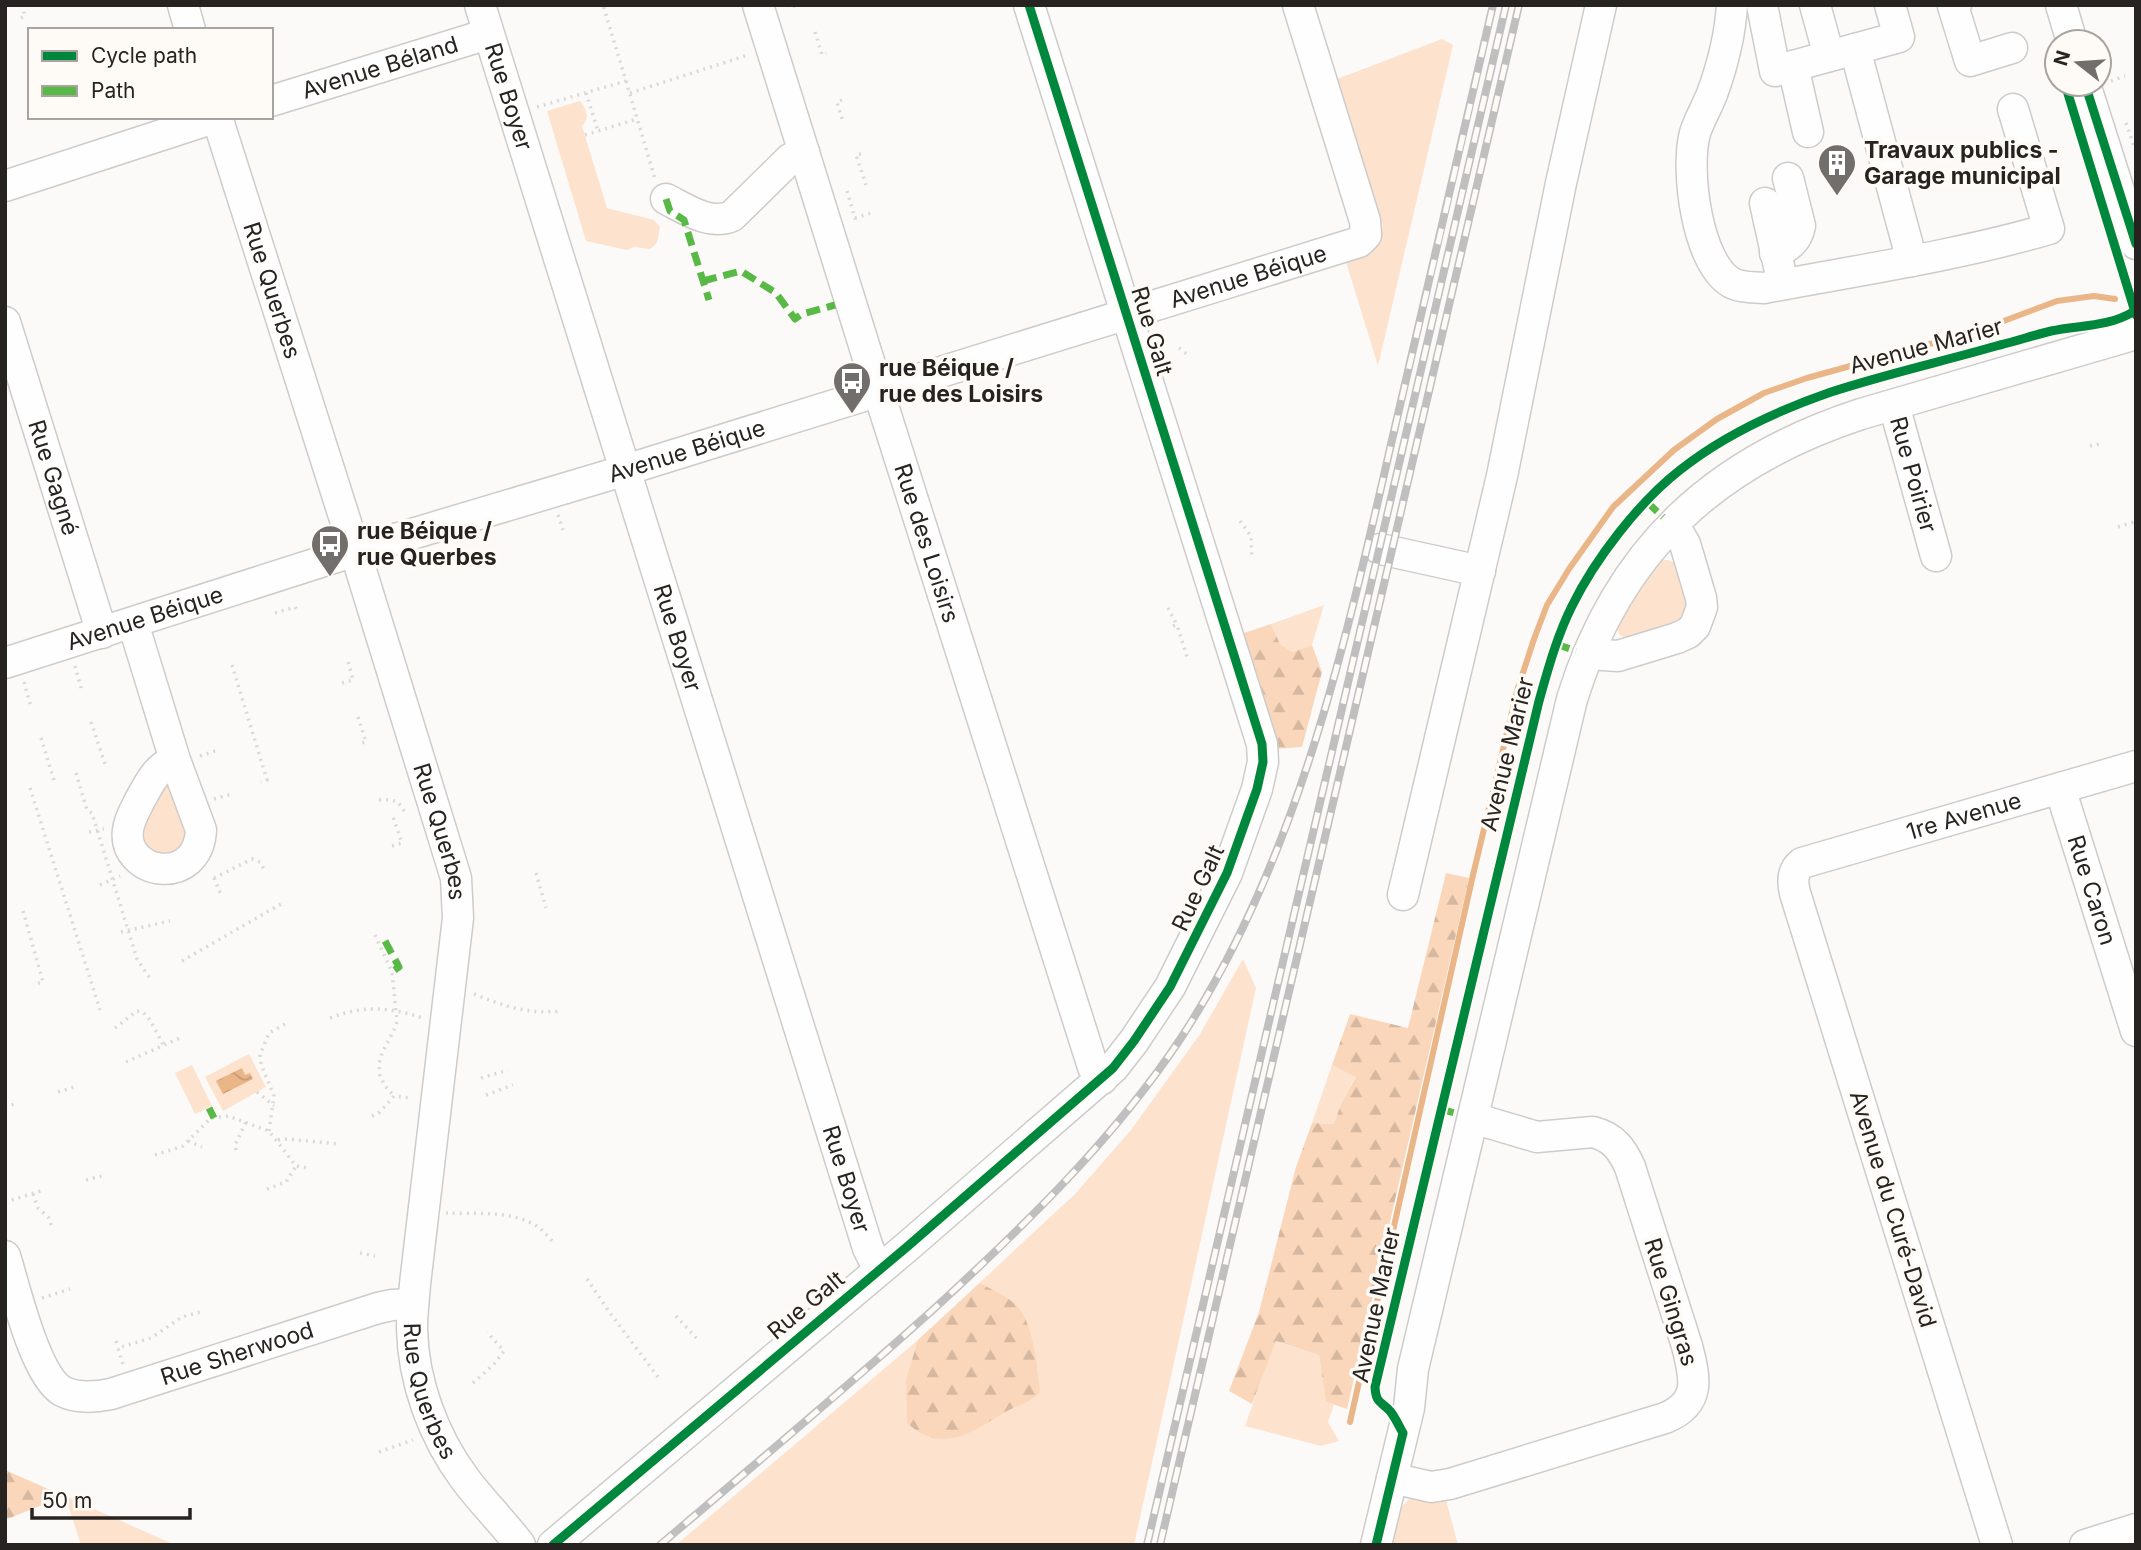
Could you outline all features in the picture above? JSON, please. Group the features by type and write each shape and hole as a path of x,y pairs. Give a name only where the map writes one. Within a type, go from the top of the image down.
{"street":[{"path":"183,5 189,28"},
{"name":"Rue Boyer","path":"480,5 864,1235 879,1270"},
{"name":"Rue des Loisirs","path":"758,5 1093,1066 1102,1079"},
{"name":"Rue Galt","path":"553,1545 1102,1079 1139,1034 1184,962 1235,856 1258,789 1264,753 1256,724 1029,5"},
{"name":"Avenue Béique","path":"14,668 102,633 355,551 624,470 1363,239 1367,227 1362,209 1298,5"},
{"path":"1402,895 1502,476 1558,196 1601,5"},
{"path":"1732,5 1730,33 1721,70 1695,134 1691,172 1695,205 1707,249 1718,271 1732,283 1764,288 1912,261 2049,229 2013,108"},
{"path":"1762,5 1775,71 1899,37 1890,5"},
{"path":"1815,5 1842,53 1912,261"},
{"path":"1956,5 1953,6 1970,61 2012,48"},
{"path":"2061,5 2068,28"},
{"name":"Avenue Béland","path":"273,100 488,34"},
{"path":"1793,66 1808,132"},
{"path":"2089,98 2136,244"},
{"path":"5,186 211,119"},
{"name":"Rue Querbes","path":"218,119 453,865 458,890 458,918 412,1327 416,1364 437,1432 464,1478 520,1545"},
{"path":"666,199 710,219 725,219 732,216 790,159 804,152"},
{"path":"1776,253 1793,242 1800,226 1788,178"},
{"path":"1765,203 1783,284"},
{"name":"Rue Gagné","path":"5,321 102,633"},
{"name":"Avenue Marier","path":"1376,1545 1409,1408 1413,1369 1569,712 1588,654 1620,590 1644,556 1671,527 1721,482 1765,454 1823,427 2136,334"},
{"name":"Rue Poirier","path":"1894,405 1936,556"},
{"path":"1588,654 1618,656 1677,638 1695,626 1702,607 1701,598 1685,544 1671,527"},
{"path":"1380,549 1480,571"},
{"path":"133,623 185,759"},
{"name":"1re Avenue","path":"1794,872 1802,863 2136,766"},
{"name":"Rue Caron","path":"2060,788 2136,1031"},
{"name":"Avenue du Curé-David","path":"1794,872 1795,893 1997,1545"},
{"name":"Rue Gingras","path":"1392,1478 1431,1487 1450,1484 1665,1418 1681,1410 1691,1397 1693,1389 1693,1373 1686,1346 1630,1167 1618,1144 1593,1132 1537,1137 1473,1118"},
{"name":"Rue Sherwood","path":"5,1256 38,1359 47,1377 62,1391 79,1396 111,1394 378,1308 414,1304"},
{"path":"2085,1545 2136,1529"}],"path":[{"path":"21,18 25,16 22,5"},
{"path":"603,5 659,193 666,199"},
{"path":"788,5 789,8 796,5"},
{"path":"815,32 822,55 827,53"},
{"path":"630,93 757,53"},
{"path":"528,110 626,80"},
{"path":"586,93 598,131"},
{"path":"842,100 836,102 843,122"},
{"path":"584,135 637,119"},
{"path":"2126,123 2136,152"},
{"path":"861,154 856,155 866,185"},
{"path":"847,191 855,218 874,212"},
{"path":"1179,348 1188,355"},
{"path":"2090,446 2100,444"},
{"path":"1240,520 1251,536 1252,558"},
{"path":"2118,527 2134,522"},
{"path":"275,613 296,607 297,610"},
{"path":"1168,608 1187,657"},
{"path":"73,659 82,691"},
{"path":"342,683 353,680 348,661"},
{"path":"232,664 267,780 261,782"},
{"path":"14,668 32,707"},
{"path":"358,718 366,742 361,743"},
{"path":"91,722 105,764"},
{"path":"41,738 54,780"},
{"path":"249,744 256,742"},
{"path":"185,759 218,750"},
{"path":"76,773 87,810 92,813 137,960 151,979"},
{"path":"30,788 100,1010"},
{"path":"209,801 232,794"},
{"path":"379,800 397,801 405,813"},
{"path":"392,846 402,843 393,817"},
{"path":"221,895 213,876 252,859 260,862 265,871"},
{"path":"100,885 124,872"},
{"path":"536,873 546,908"},
{"path":"182,961 281,904 278,901"},
{"path":"23,911 43,982 33,985"},
{"path":"121,933 170,921"},
{"path":"237,923 240,928"},
{"path":"375,935 392,972 397,1021 382,1053 380,1075 394,1096 420,1100"},
{"path":"466,990 512,1009 559,1011"},
{"path":"330,1018 367,1008 395,1011 429,1021"},
{"path":"115,1028 137,1011 143,1012 164,1046"},
{"path":"269,1132 274,1096 260,1055 269,1034 285,1024"},
{"path":"126,1062 180,1038"},
{"path":"481,1078 508,1070"},
{"path":"486,1095 513,1086"},
{"path":"58,1092 74,1087"},
{"path":"257,1092 274,1106"},
{"path":"372,1116 380,1112 394,1096"},
{"path":"5,1107 17,1103"},
{"path":"155,1155 183,1146 211,1118 228,1116 269,1132 296,1166 308,1168"},
{"path":"236,1150 235,1145 246,1122"},
{"path":"277,1140 339,1144"},
{"path":"188,1141 202,1147"},
{"path":"267,1189 286,1182 296,1166"},
{"path":"86,1180 102,1176"},
{"path":"5,1202 44,1190"},
{"path":"33,1194 38,1208 49,1218 52,1228"},
{"path":"440,1213 514,1217 541,1228 554,1243"},
{"path":"360,1253 375,1256"},
{"path":"587,1279 659,1377"},
{"path":"35,1300 71,1289"},
{"path":"118,1348 151,1338 182,1317 204,1311"},
{"path":"676,1317 699,1342"},
{"path":"473,1382 494,1364 504,1351 487,1332"},
{"path":"116,1341 126,1373"},
{"path":"379,1452 422,1437"}],"shaded area":[{"path":"1442,39 1453,45 1378,366 1346,262 1368,253 1378,245 1382,222 1337,79"},
{"path":"580,101 587,114 582,126 607,208 654,220 660,227 657,243 650,249 634,247 627,250 586,241 547,111"},
{"path":"1661,560 1675,563 1687,596 1687,610 1683,617 1666,627 1627,639 1617,630 1619,621 1655,564"},
{"path":"1324,605 1312,645 1294,652 1280,644 1271,624"},
{"path":"166,785 170,786 188,828 186,844 171,855 148,846 144,838 147,819"},
{"path":"1243,959 1256,988 1134,1545 676,1545 918,1340 1075,1194 1131,1130 1200,1034"},
{"path":"249,1054 266,1087 223,1111 205,1077"},
{"path":"192,1065 212,1106 195,1114 175,1073"},
{"path":"1332,1065 1356,1076 1334,1124 1312,1123"},
{"path":"1275,1341 1319,1355 1326,1402 1334,1405 1328,1422 1339,1441 1321,1446 1245,1426"},
{"path":"65,1496 175,1545 81,1545"},
{"path":"1409,1499 1436,1502 1446,1500 1458,1545 1390,1545 1400,1509"}],"green space":[{"path":"1271,624 1280,644 1293,652 1312,645 1322,672 1302,747 1276,749 1241,634"},
{"path":"1446,873 1469,878 1347,1409 1326,1402 1319,1355 1276,1341 1252,1404 1229,1391 1259,1312 1296,1167 1312,1123 1334,1124 1341,1104 1356,1077 1332,1065 1350,1014 1408,1028"},
{"path":"980,1283 1010,1300 1023,1315 1034,1348 1040,1392 970,1432 946,1439 933,1438 907,1423 906,1380 918,1340"},
{"path":"5,1470 64,1496 5,1520"}],"water":[{"path":"242,1068 245,1075 250,1073 253,1079 223,1094 216,1081"}],"waterway":[{"path":"1350,1422 1517,691 1547,605 1569,569 1613,507 1674,450 1717,419 1764,393 1807,378 1977,331 2057,301 2094,296 2115,299"}],"railway":[{"path":"660,1545 902,1337 1067,1180 1155,1075 1181,1038 1222,969 1257,898 1287,824 1313,749 1335,672 1356,595 1493,5"},
{"path":"1147,1545 1506,5"},
{"path":"1160,1545 1519,5"}],"marked path":[{"path":"666,199 670,211 684,220 709,300"},
{"path":"703,281 741,271 776,293 795,319 802,314 835,305"},
{"path":"1647,502 1663,517"},
{"path":"1556,644 1576,651"},
{"path":"385,941 399,967 392,972"},
{"path":"209,1108 214,1118"},
{"path":"1440,1109 1459,1114"}],"cycle path":[{"path":"553,1545 908,1246 1113,1068 1170,987 1227,873 1257,789 1263,762 1262,744 1029,5"},
{"path":"2069,98 2136,315"},
{"path":"2089,98 2136,244"},
{"path":"1376,1545 1403,1433 1392,1413 1378,1399 1375,1387 1539,701 1562,629 1593,569 1619,532 1665,483 1697,457 1752,425 1852,385 2051,331 2114,320 2133,312"}],"place":[{"name":"Travaux publics - Garage municipal","path":"1837,197"},
{"name":"rue Béique / rue des Loisirs","path":"852,415"},
{"name":"rue Béique / rue Querbes","path":"330,578"}]}
